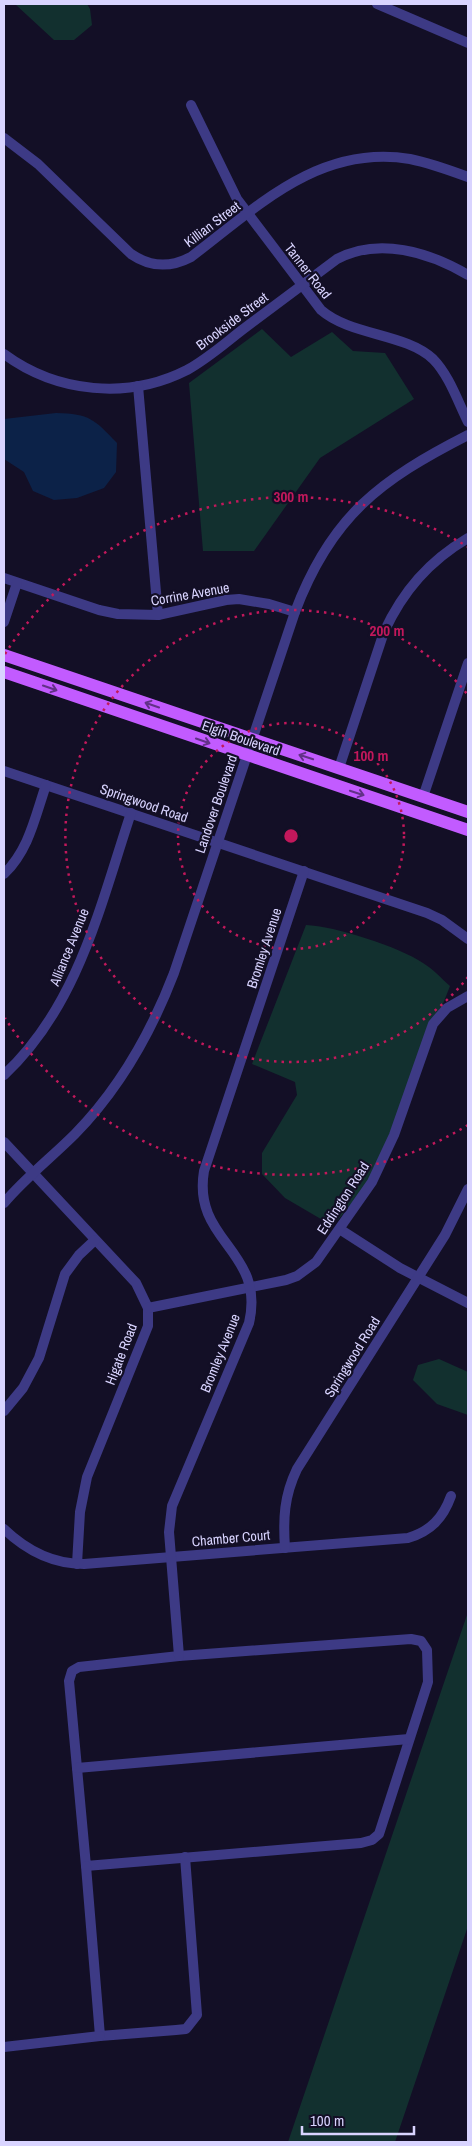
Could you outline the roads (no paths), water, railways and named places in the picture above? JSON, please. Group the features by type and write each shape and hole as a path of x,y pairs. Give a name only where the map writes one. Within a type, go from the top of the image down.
{"main road":[{"name":"Elgin Boulevard","path":"4,655 468,812"},
{"name":"Elgin Boulevard","path":"4,672 468,830"}],"street":[{"path":"377,4 468,43"},
{"name":"Tanner Road","path":"192,106 229,184 248,214 320,310 336,321 413,347 428,355 440,368 468,422"},
{"name":"Killian Street","path":"4,138 30,156 131,254 145,262 162,265 183,262 301,176 346,160 379,157 410,159 468,177"},
{"name":"Brookside Street","path":"4,354 28,370 60,382 94,388 138,386 171,377 203,360 337,259 361,249 385,246 407,251 448,265 468,275"},
{"path":"138,386 158,615"},
{"name":"Landover Boulevard","path":"4,1203 93,1114 112,1092 142,1046 174,973 295,612 309,578 324,552 341,528 366,500 401,472 468,435"},
{"path":"338,768 384,632 392,614 409,588 427,568 468,538"},
{"name":"Corrine Avenue","path":"4,578 100,610 136,616 158,615 219,601 240,599 269,604 295,612"},
{"path":"4,622 17,583"},
{"path":"423,797 468,664"},
{"name":"Springwood Road","path":"4,771 427,913 442,920 468,939"},
{"path":"4,874 15,863 25,847 46,785"},
{"name":"Alliance Avenue","path":"4,1075 42,1033 70,985 87,946 131,813"},
{"name":"Bromley Avenue","path":"179,1656 169,1532 172,1506 249,1323 252,1301 251,1287 244,1267 208,1216 202,1195 204,1170 304,871"},
{"name":"Eddington Road","path":"148,1308 286,1280 307,1270 316,1262 358,1205 383,1160 433,1024 447,1008 468,996"},
{"name":"Higate Road","path":"4,1142 136,1283 148,1308 146,1334 87,1477 80,1512 78,1564"},
{"name":"Springwood Road","path":"286,1548 284,1510 291,1482 297,1469 445,1235 468,1189"},
{"path":"340,1230 418,1278 468,1303"},
{"path":"4,1411 23,1388 39,1358 65,1274 79,1255 95,1240"},
{"name":"Chamber Court","path":"4,1529 35,1553 62,1562 78,1564 408,1538 427,1530 441,1517 451,1496"},
{"path":"86,1866 361,1843 372,1840 379,1834 428,1682 427,1650 421,1641 411,1639 179,1656 79,1667 72,1672 69,1681 100,2036"},
{"path":"77,1768 409,1739"},
{"path":"4,2047 186,2029 197,2015 185,1857"}],"water":[{"path":"56,413 77,415 91,419 103,428 117,443 116,472 104,488 77,498 54,500 33,491 24,472 4,459 4,419"}]}
